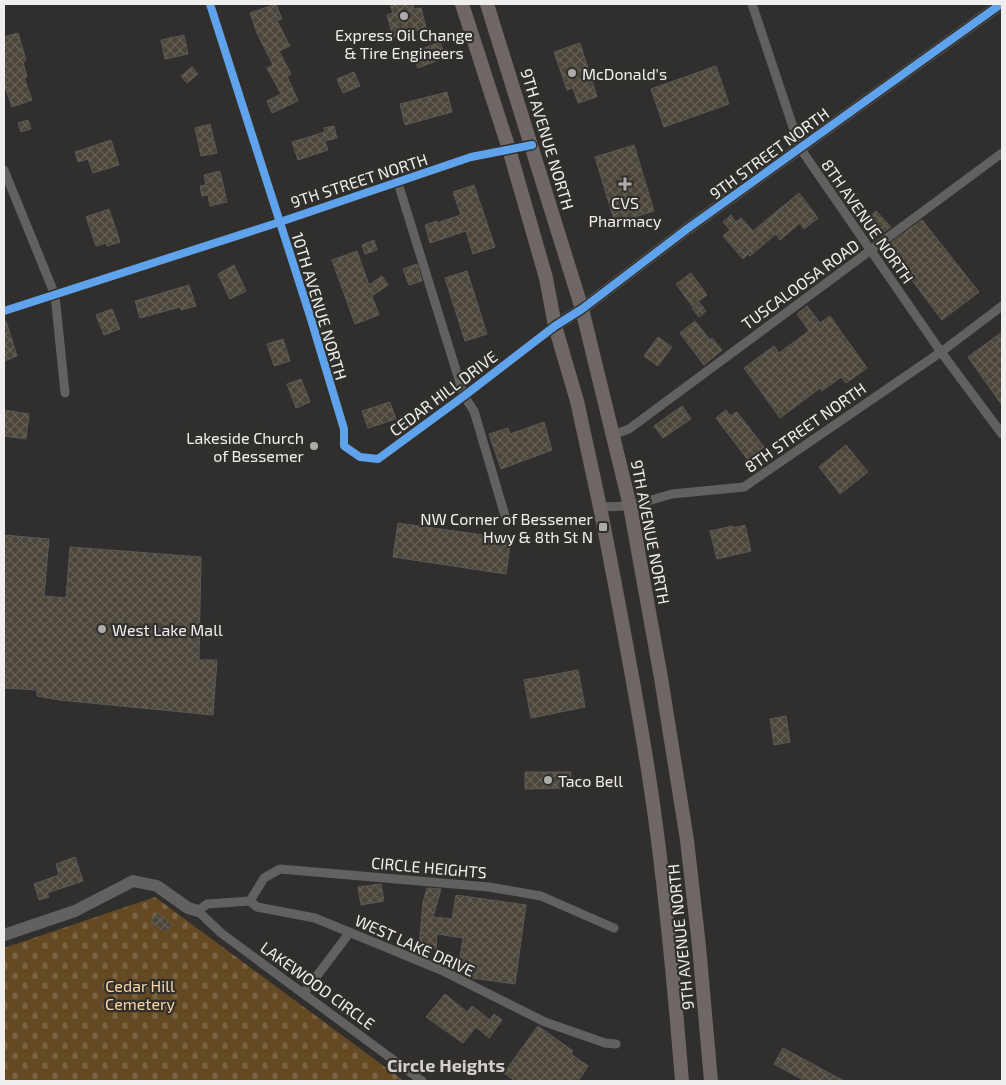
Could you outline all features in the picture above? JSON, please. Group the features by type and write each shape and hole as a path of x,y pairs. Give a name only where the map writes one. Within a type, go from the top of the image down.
{"main road":[{"name":"9TH AVENUE NORTH","path":"462,4 509,148 546,278 555,326 584,428 625,634 650,784 673,971 682,1081"},
{"name":"9TH AVENUE NORTH","path":"486,4 532,145 582,309 630,506 660,670 687,840 711,1081"}],"street":[{"name":"10TH AVENUE NORTH","path":"210,4 344,429 344,446"},
{"name":"8TH AVENUE NORTH","path":"752,4 800,148 940,352 1002,434"},
{"name":"9TH STREET NORTH","path":"555,326 582,309 687,229 1001,4"},
{"name":"9TH STREET NORTH","path":"4,310 280,222 471,157 532,145"},
{"name":"TUSCALOOSA ROAD","path":"613,435 629,429 1002,153"},
{"path":"4,170 55,295 64,393"},
{"path":"398,183 464,396 474,411 506,519"},
{"name":"8TH STREET NORTH","path":"600,507 630,506 672,494 744,487 940,352 1002,306"},
{"name":"CEDAR HILL DRIVE","path":"344,446 360,457 378,459 555,326"},
{"name":"CIRCLE HEIGHTS","path":"250,901 264,878 280,869 489,887 541,896 614,928"},
{"path":"4,935 75,911 133,881 157,886 188,908 198,910"},
{"name":"WEST LAKE DRIVE","path":"198,910 207,904 250,901 257,907 314,918 441,970 545,1022 605,1043 616,1044"},
{"name":"LAKEWOOD CIRCLE","path":"198,910 221,933 422,1081"},
{"path":"304,993 350,932"}],"green space":[{"name":"Cedar Hill Cemetery","path":"155,897 404,1081 4,1081 4,948"}],"building":[{"path":"276,4 282,19 277,21 290,46 279,51 291,74 287,76 298,101 272,113 267,101 281,94 267,68 273,65 257,33 250,13"},
{"path":"390,4 413,4 414,9 421,8 426,28 393,37 387,15 393,13"},
{"path":"18,33 26,60 23,62 27,77 24,78 32,100 12,107 4,83 4,37"},
{"path":"184,35 188,54 165,59 161,40"},
{"path":"440,42 446,57 418,68 412,53"},
{"path":"580,43 597,97 578,103 573,88 567,90 554,52"},
{"path":"716,66 729,104 664,127 651,89"},
{"path":"192,67 198,74 187,83 181,76"},
{"path":"354,72 360,86 343,93 337,79"},
{"path":"447,92 452,112 405,125 400,104"},
{"path":"28,120 31,129 21,132 18,123"},
{"path":"210,124 217,153 201,156 195,128"},
{"path":"334,126 337,138 325,141 328,150 298,160 292,142 325,132 324,128"},
{"path":"111,140 119,165 93,173 88,159 78,162 75,152"},
{"name":"CVS Pharmacy","path":"634,145 654,211 615,223 595,157"},
{"path":"220,171 227,202 210,206 208,195 202,196 200,186 206,185 204,175"},
{"path":"474,185 495,247 473,254 466,231 430,243 425,225 461,215 453,192"},
{"path":"799,193 818,218 804,229 800,223 780,240 776,234 750,256 748,254 743,259 723,236 730,230 723,222 731,215 736,222 741,218 753,231"},
{"path":"109,209 120,242 107,246 106,243 96,246 86,217"},
{"path":"876,211 891,227 881,234 867,219"},
{"path":"922,220 979,292 942,320 886,246"},
{"path":"374,240 377,250 365,254 362,245"},
{"path":"357,251 369,285 382,276 388,285 372,296 379,315 355,324 332,260"},
{"path":"417,264 422,281 409,285 403,269"},
{"path":"234,265 246,291 230,299 218,274"},
{"path":"467,271 487,334 465,341 445,278"},
{"path":"691,273 707,295 692,306 676,284"},
{"path":"189,285 196,306 181,310 180,307 140,318 135,301"},
{"path":"699,302 706,311 699,317 692,308"},
{"path":"807,306 820,323 830,316 867,368 846,383 841,377 822,391 820,388 780,418 744,368 774,346 779,353 809,331 797,314"},
{"path":"112,309 120,329 104,335 96,315"},
{"path":"4,321 6,321 17,356 4,361"},
{"path":"695,321 710,340 712,338 722,350 704,365 680,333"},
{"path":"1002,332 1002,405 968,357"},
{"path":"658,337 672,347 658,366 644,356"},
{"path":"283,339 290,361 274,366 267,344"},
{"path":"301,379 310,402 296,408 287,384"},
{"path":"390,402 396,419 368,428 362,411"},
{"path":"682,406 691,419 663,438 654,426"},
{"path":"4,410 29,414 26,439 4,436"},
{"path":"726,410 730,416 737,412 764,447 748,460 716,418"},
{"path":"544,422 552,450 501,469 489,434 508,428 510,434"},
{"path":"846,445 868,472 840,494 819,467"},
{"path":"398,523 511,539 506,574 393,557"},
{"path":"745,525 751,551 717,559 710,531"},
{"name":"West Lake Mall","path":"4,535 49,539 44,596 66,598 70,547 201,557 199,660 217,660 213,715 60,700 37,696 37,690 4,688"},
{"path":"578,670 585,707 531,718 524,680"},
{"path":"786,716 790,742 774,745 770,719"},
{"name":"Taco Bell","path":"525,772 571,772 570,788 525,789"},
{"path":"75,857 83,881 47,893 49,897 39,900 34,884 59,875 56,864"},
{"path":"381,884 384,901 361,905 358,887"},
{"path":"427,888 441,889 433,917 452,919 456,895 526,905 515,984 472,978 473,966 459,964 463,938 437,934 436,949 419,947 423,902"},
{"path":"157,913 172,924 166,932 151,922"},
{"path":"445,994 467,1012 472,1006 490,1020 494,1014 502,1020 489,1038 476,1027 463,1043 426,1017"},
{"path":"538,1026 573,1051 571,1054 588,1066 578,1081 515,1081 504,1073"},
{"path":"783,1048 844,1081 805,1081 774,1064"}],"cycle path":[{"path":"210,4 310,316 344,429 344,446 360,457 378,459 687,229 1001,4"},
{"path":"4,311 280,222 471,157 532,145"}],"place":[{"name":"Express Oil Change & Tire Engineers","path":"404,16"},
{"name":"McDonald's","path":"572,73"},
{"name":"CVS Pharmacy","path":"625,184"},
{"name":"Lakeside Church of Bessemer","path":"314,446"},
{"name":"NW Corner of Bessemer Hwy & 8th St N","path":"603,527"},
{"name":"West Lake Mall","path":"102,629"},
{"name":"Taco Bell","path":"548,780"}],"district":[{"name":"Circle Heights","path":"446,1065"}]}
